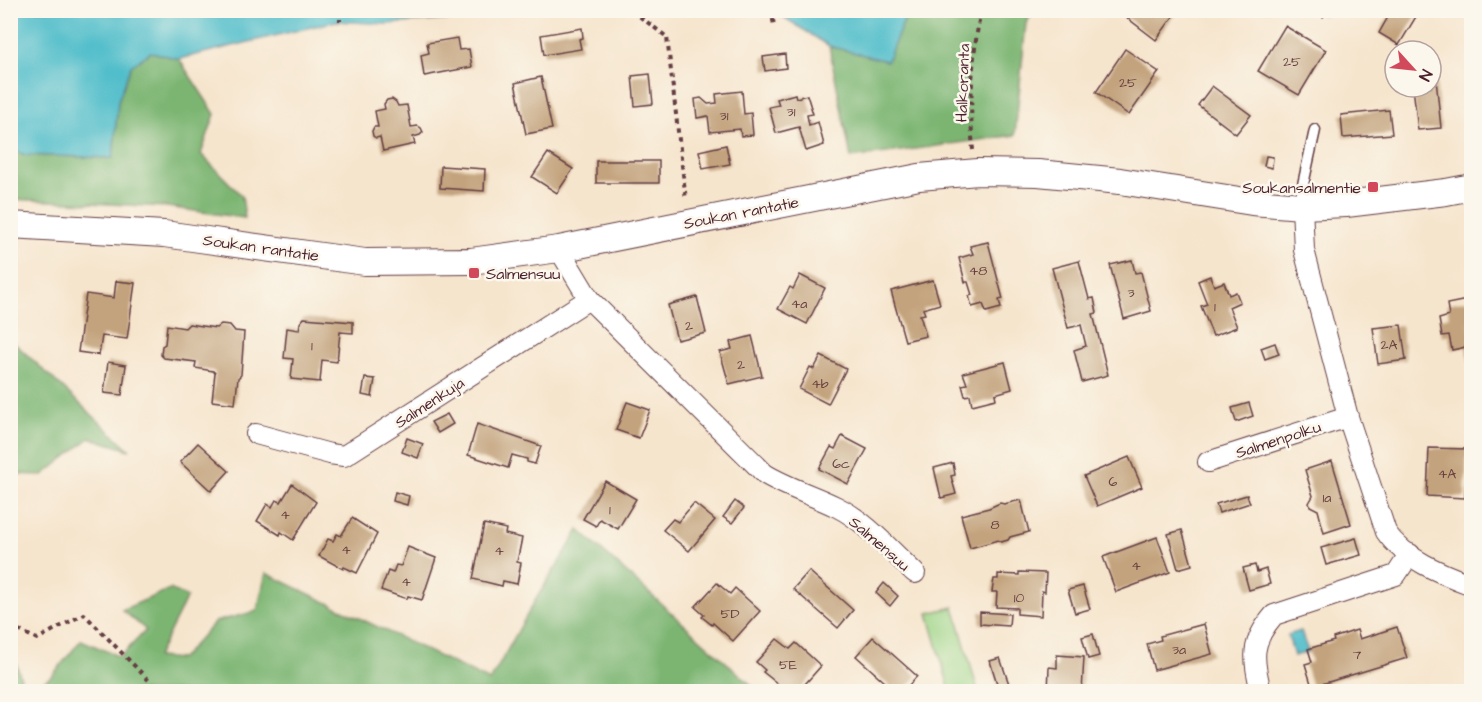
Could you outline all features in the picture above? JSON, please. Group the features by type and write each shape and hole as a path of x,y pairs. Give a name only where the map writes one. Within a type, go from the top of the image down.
{"street":[{"name":"Soukan rantatie","path":"10,225 164,234 365,262 471,261 559,249 919,177 978,172 1120,181 1252,202 1302,206 1346,204 1472,187"},
{"path":"1302,206 1304,250 1348,417 1386,532 1394,543 1410,554 1433,568 1472,585"},
{"name":"Salmensuu","path":"559,249 589,299 765,474 860,522 915,573"},
{"name":"Salmenkuja","path":"256,434 344,456 589,299"},
{"name":"Salmenpolku","path":"1208,462 1348,417"},
{"path":"1261,692 1255,665 1256,645 1261,630 1274,615 1396,575 1410,554"}],"lane":[{"path":"1302,206 1302,189 1315,130"}],"path":[{"path":"339,10 340,21"},
{"path":"635,10 635,13 666,37 687,204"},
{"path":"771,10 774,25"},
{"name":"Halkoranta","path":"974,156 972,100 976,35 981,10"},
{"path":"10,626 37,639 84,614 160,692"}],"green space":[{"path":"908,11 1034,11 1026,23 1015,135 851,158 829,46 887,60"},
{"path":"151,52 179,59 215,114 201,154 242,196 245,218 167,207 11,199 10,149 25,155 113,158 118,101 131,66"},
{"path":"10,340 130,450 90,438 43,475 11,474"},
{"path":"579,530 758,691 29,691 52,676 81,640 120,657 146,630 122,610 170,589 187,597 157,657 181,659 215,622 257,611 266,573 490,681 536,599"},
{"path":"954,607 978,691 950,691 928,613"},
{"path":"10,651 12,651 25,691 11,691"}],"water":[{"path":"10,11 492,11 488,17 386,24 336,21 179,59 151,52 131,66 118,101 113,158 25,155 11,149"},
{"path":"774,11 908,11 887,61 829,46"},
{"path":"1301,631 1308,652 1294,656 1288,635"}],"building":[{"path":"1131,10 1178,10 1156,40 1126,17"},
{"path":"1316,10 1329,10 1323,17"},
{"path":"1392,10 1420,10 1403,39 1389,39 1379,33"},
{"path":"1285,26 1326,50 1299,95 1258,71"},
{"path":"582,28 583,38 579,39 581,49 544,55 541,35"},
{"path":"457,38 459,50 469,49 472,67 424,76 421,55 429,53 427,43"},
{"path":"1125,49 1159,72 1129,115 1096,92"},
{"path":"785,54 786,68 765,71 763,57"},
{"path":"650,74 653,104 635,106 632,76"},
{"path":"541,77 552,129 526,134 515,83"},
{"path":"1212,86 1251,115 1236,134 1198,105"},
{"path":"742,91 744,114 751,113 753,135 741,136 740,129 710,132 708,116 697,118 695,99 701,98 708,104 717,103 716,94"},
{"path":"795,94 796,98 807,95 813,114 807,115 809,125 818,122 824,145 806,151 799,127 776,133 769,107 779,105 777,99"},
{"path":"392,99 398,106 407,105 411,127 418,126 423,132 413,137 415,144 383,151 380,137 373,136 372,131 374,127 378,127 375,111 385,109 384,104 387,100"},
{"path":"1414,99 1438,99 1441,128 1418,130"},
{"path":"1389,110 1392,134 1343,138 1341,115"},
{"path":"726,145 730,164 703,169 699,151"},
{"path":"548,153 573,169 557,193 532,177"},
{"path":"1266,156 1273,157 1272,168 1264,166"},
{"path":"596,161 659,161 659,183 596,183"},
{"path":"441,166 485,169 484,191 440,188"},
{"path":"988,242 1003,299 999,300 1001,308 986,312 983,304 972,307 969,296 972,295 968,282 965,282 959,258 973,254 970,246"},
{"path":"1132,260 1135,273 1141,272 1151,311 1124,319 1110,265"},
{"path":"1079,261 1089,299 1094,298 1097,313 1093,314 1108,375 1082,382 1074,350 1086,346 1081,325 1068,328 1052,268"},
{"path":"800,275 825,288 807,324 778,309 790,287 793,289"},
{"path":"1210,276 1214,286 1224,282 1229,295 1236,292 1240,302 1229,307 1237,327 1213,336 1201,306 1207,304 1198,281"},
{"path":"933,280 940,304 923,309 925,314 920,315 926,336 905,341 891,291"},
{"path":"116,281 135,283 127,339 102,336 99,355 78,352 86,294 114,298"},
{"path":"697,297 706,333 677,340 668,305"},
{"path":"1472,299 1472,368 1470,368 1466,347 1452,350 1449,335 1442,336 1439,319 1449,316 1447,304"},
{"path":"304,318 353,322 353,333 340,332 337,362 322,360 320,382 291,379 293,359 284,358 287,328 299,330"},
{"path":"189,324 216,328 221,324 230,325 235,331 244,332 241,375 238,378 235,404 212,401 215,373 213,371 195,368 196,362 164,358 161,355 167,325 185,328"},
{"path":"1401,325 1406,360 1378,364 1373,328"},
{"path":"752,336 762,376 729,384 720,352 732,349 730,342"},
{"path":"1275,343 1279,354 1265,359 1261,348"},
{"path":"821,356 846,369 828,404 799,389 810,367 814,369"},
{"path":"108,362 126,365 122,395 104,393"},
{"path":"1005,362 1012,389 995,394 996,399 972,405 970,395 965,396 962,385 967,384 963,373"},
{"path":"365,378 375,379 372,397 362,395"},
{"path":"627,402 650,410 639,438 616,430"},
{"path":"1249,403 1253,416 1236,422 1232,408"},
{"path":"447,414 453,424 438,433 431,422"},
{"path":"477,424 541,446 535,464 512,455 508,468 468,455"},
{"path":"842,436 867,449 848,484 819,469 831,447 835,449"},
{"path":"407,438 423,444 418,458 402,452"},
{"path":"198,443 229,471 211,491 180,462"},
{"path":"1429,448 1467,449 1465,498 1427,496"},
{"path":"1129,457 1142,487 1097,506 1084,476"},
{"path":"1332,461 1351,524 1324,533 1318,510 1309,503 1313,496 1305,470"},
{"path":"953,463 955,475 951,476 956,494 941,498 934,468"},
{"path":"605,481 636,499 618,529 600,519 596,526 583,519"},
{"path":"292,484 316,502 293,540 257,521 267,504 272,507 276,500 281,502"},
{"path":"395,492 409,496 407,505 393,501"},
{"path":"1247,495 1250,503 1219,513 1216,504"},
{"path":"1021,500 1029,532 1001,542 998,540 970,548 961,515 1000,503"},
{"path":"735,501 744,508 732,523 723,517"},
{"path":"694,503 715,520 689,551 663,530 673,519 678,522"},
{"path":"352,518 377,534 357,573 344,567 343,569 319,556 328,539 333,541 337,534 341,536"},
{"path":"484,524 506,529 505,534 522,538 517,562 521,563 517,584 503,581 502,586 473,579"},
{"path":"1182,530 1192,565 1178,569 1168,534"},
{"path":"1157,537 1170,572 1116,592 1103,557"},
{"path":"1356,538 1361,555 1326,565 1321,548"},
{"path":"408,547 436,558 422,600 408,596 407,599 381,590 388,571 393,573 396,565 401,566"},
{"path":"1255,565 1257,572 1266,569 1270,584 1249,590 1243,568"},
{"path":"809,571 853,610 838,628 793,589"},
{"path":"1019,572 1046,573 1045,592 1042,591 1041,616 1017,614 1017,608 996,607 997,592 992,592 994,579 998,579 998,574 1019,575"},
{"path":"717,583 730,594 735,588 760,611 733,641 713,623 712,625 702,617 704,615 695,607"},
{"path":"884,583 898,596 890,606 876,593"},
{"path":"1083,586 1090,609 1075,613 1068,590"},
{"path":"980,612 1010,614 1009,626 980,624"},
{"path":"1204,624 1212,654 1154,670 1147,644 1161,640 1160,636"},
{"path":"1397,627 1407,658 1312,687 1305,664 1312,662 1308,649 1334,641 1333,638 1357,630 1360,639"},
{"path":"1093,634 1099,656 1088,659 1082,637"},
{"path":"873,637 917,676 903,692 896,692 856,656"},
{"path":"777,639 790,649 796,643 821,666 798,692 788,692 763,672 765,670 756,662"},
{"path":"1057,655 1084,657 1082,692 1048,692 1049,667 1057,668"},
{"path":"1000,658 1010,687 999,690 990,661"}],"place":[{"name":"Soukansalmentie","path":"1373,187"},
{"name":"Salmensuu","path":"474,273"}]}
